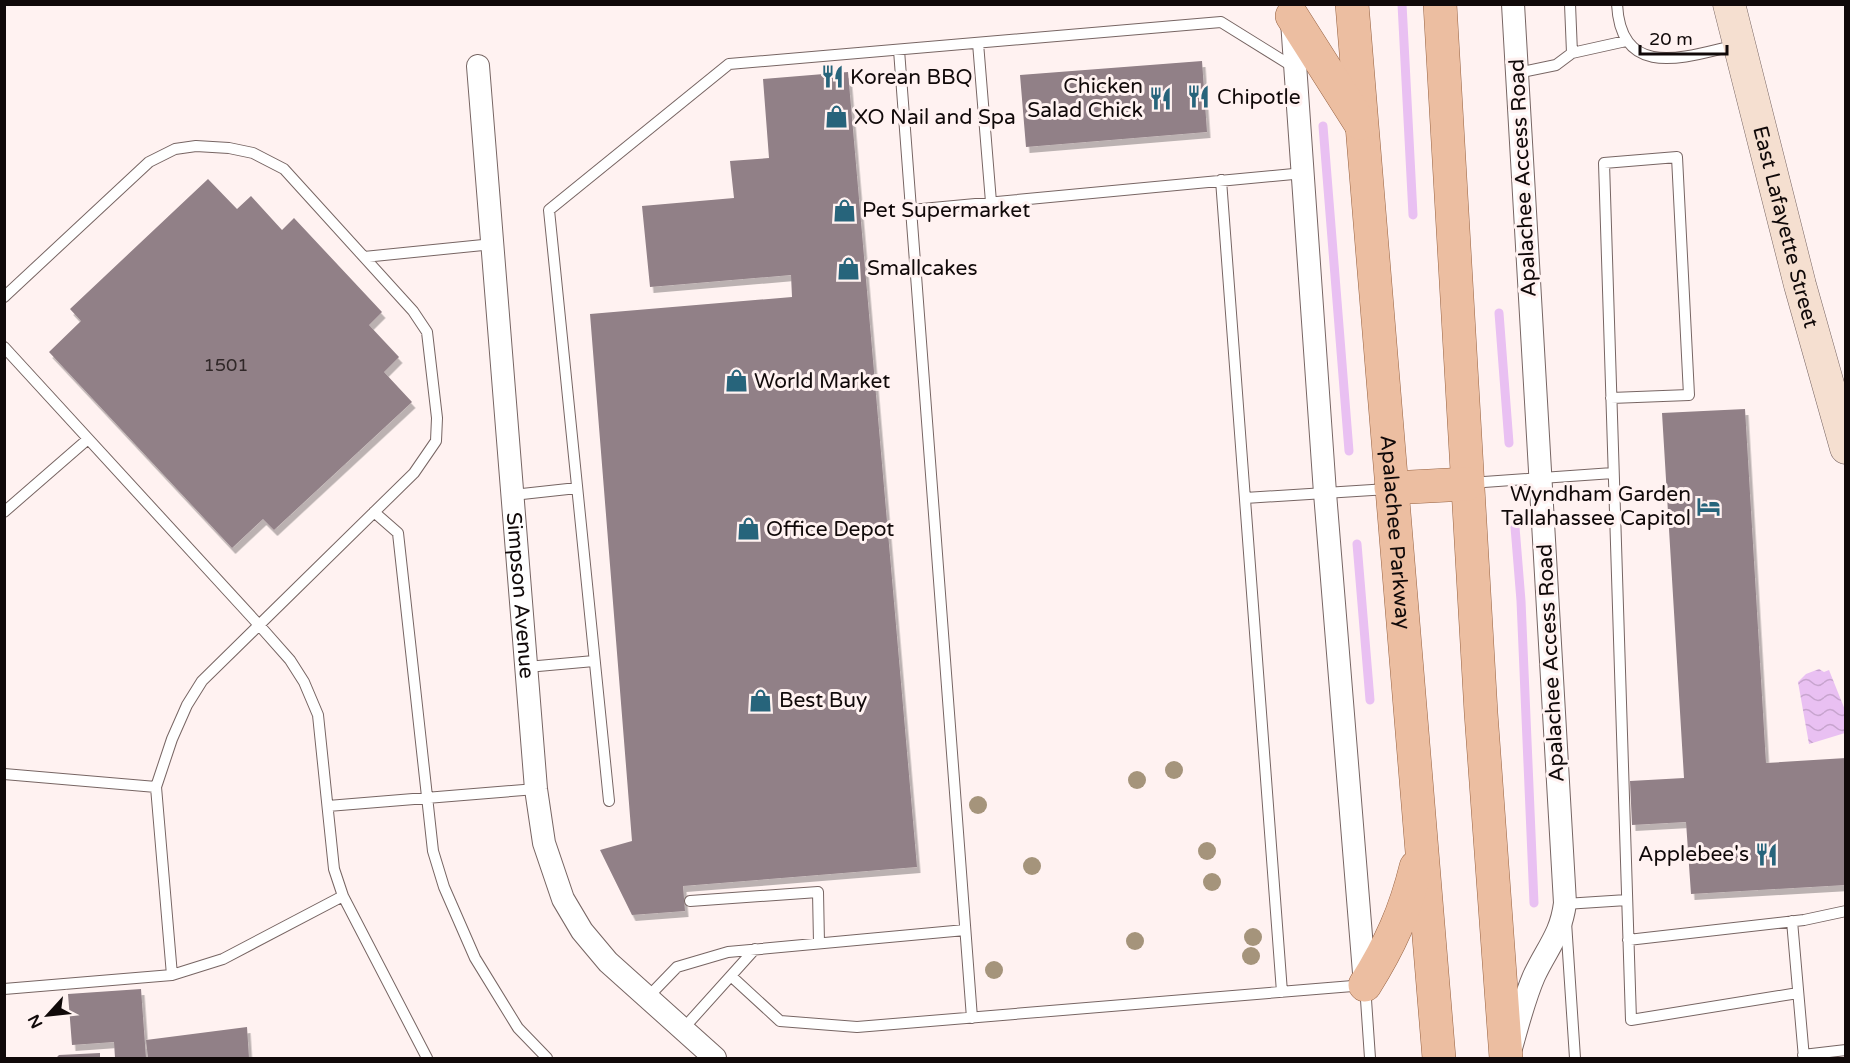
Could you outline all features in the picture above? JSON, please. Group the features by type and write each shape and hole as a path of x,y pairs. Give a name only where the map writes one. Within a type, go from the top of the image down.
{"main road":[{"name":"Apalachee Parkway","path":"1352,4 1439,1059"},
{"path":"1440,4 1467,483 1507,1059"},
{"path":"1291,10 1362,126"},
{"path":"1391,488 1467,483"},
{"path":"1365,985 1385,953 1403,913 1414,874 1421,835"}],"street":[{"name":"Apalachee Access Road","path":"1507,1059 1528,990 1556,937 1565,903 1513,4"},
{"name":"East Lafayette Street","path":"1729,4 1800,285 1845,448"},
{"path":"1291,10 1325,493 1365,985"},
{"name":"Simpson Avenue","path":"478,66 536,789 544,843 563,899 582,931 608,962 715,1059"}],"lane":[{"path":"1570,4 1572,53"},
{"path":"1617,4 1626,41 1647,57 1674,59 1739,45"},
{"path":"609,801 549,210 729,64 1221,22 1296,68"},
{"path":"1517,73 1556,65 1572,53 1626,41"},
{"path":"978,43 992,202"},
{"path":"899,50 972,1018"},
{"path":"4,297 149,162 175,148 196,146 228,148 252,153 284,169 413,311 427,332 436,418 436,441 414,473 202,681 171,739 156,787 172,975"},
{"path":"1611,398 1689,395 1677,157 1604,163 1613,473 1631,1020 1798,993"},
{"path":"911,210 1304,173"},
{"path":"1221,180 1282,992"},
{"path":"364,257 492,244"},
{"path":"4,347 260,625 295,667 304,682 318,715 334,869 343,896 427,1059"},
{"path":"4,512 88,439"},
{"path":"1467,483 1613,473"},
{"path":"513,495 577,488"},
{"path":"1245,498 1391,488"},
{"path":"375,512 398,533 433,851 438,869 475,958 518,1028 547,1059"},
{"path":"526,667 594,661"},
{"path":"4,774 156,787"},
{"path":"328,806 536,789"},
{"path":"690,901 818,892 819,943"},
{"path":"4,989 172,975 224,959 343,896"},
{"path":"1575,1059 1565,903 1627,900"},
{"path":"1628,940 1792,921 1845,911"},
{"path":"1792,921 1804,1057 1845,1050"},
{"path":"648,997 677,967 728,952 965,930"},
{"path":"683,1029 756,949"},
{"path":"731,976 780,1021 857,1027 1365,985 1370,1059"}],"water":[{"path":"1819,669 1824,672 1829,670 1845,710 1845,733 1809,744 1798,682 1806,674"}],"building":[{"path":"1202,61 1207,132 1026,147 1020,75"},
{"path":"848,72 917,867 683,886 685,911 632,915 600,850 632,841 590,314 792,297 791,275 650,287 642,206 734,198 730,161 769,158 763,79"},
{"path":"208,179 237,209 251,196 282,230 294,218 382,312 369,325 399,357 384,372 412,402 274,530 263,519 232,548 49,352 81,321 70,309"},
{"path":"1745,409 1766,763 1846,758 1846,885 1691,894 1686,822 1632,825 1630,781 1684,778 1662,413"},
{"path":"141,989 146,1058 115,1058 114,1042 72,1045 68,994"},
{"path":"247,1027 249,1058 148,1058 146,1040"},
{"path":"100,1053 100,1058 56,1058 59,1055"}],"waterway":[{"path":"1402,4 1413,215"},
{"path":"1323,126 1349,451"},
{"path":"1499,313 1509,443"},
{"path":"1515,527 1521,601 1534,903"},
{"path":"1357,544 1370,700"}],"place":[{"name":"Korean BBQ","path":"832,77"},
{"name":"Chipotle","path":"1199,97"},
{"name":"Chicken Salad Chick","path":"1161,98"},
{"name":"XO Nail and Spa","path":"836,117"},
{"name":"Pet Supermarket","path":"844,210"},
{"name":"Smallcakes","path":"849,268"},
{"name":"World Market","path":"736,381"},
{"name":"Wyndham Garden Tallahassee Capitol","path":"1709,506"},
{"name":"Office Depot","path":"748,529"},
{"name":"Best Buy","path":"761,700"},
{"name":"Applebee's","path":"1767,854"}]}
